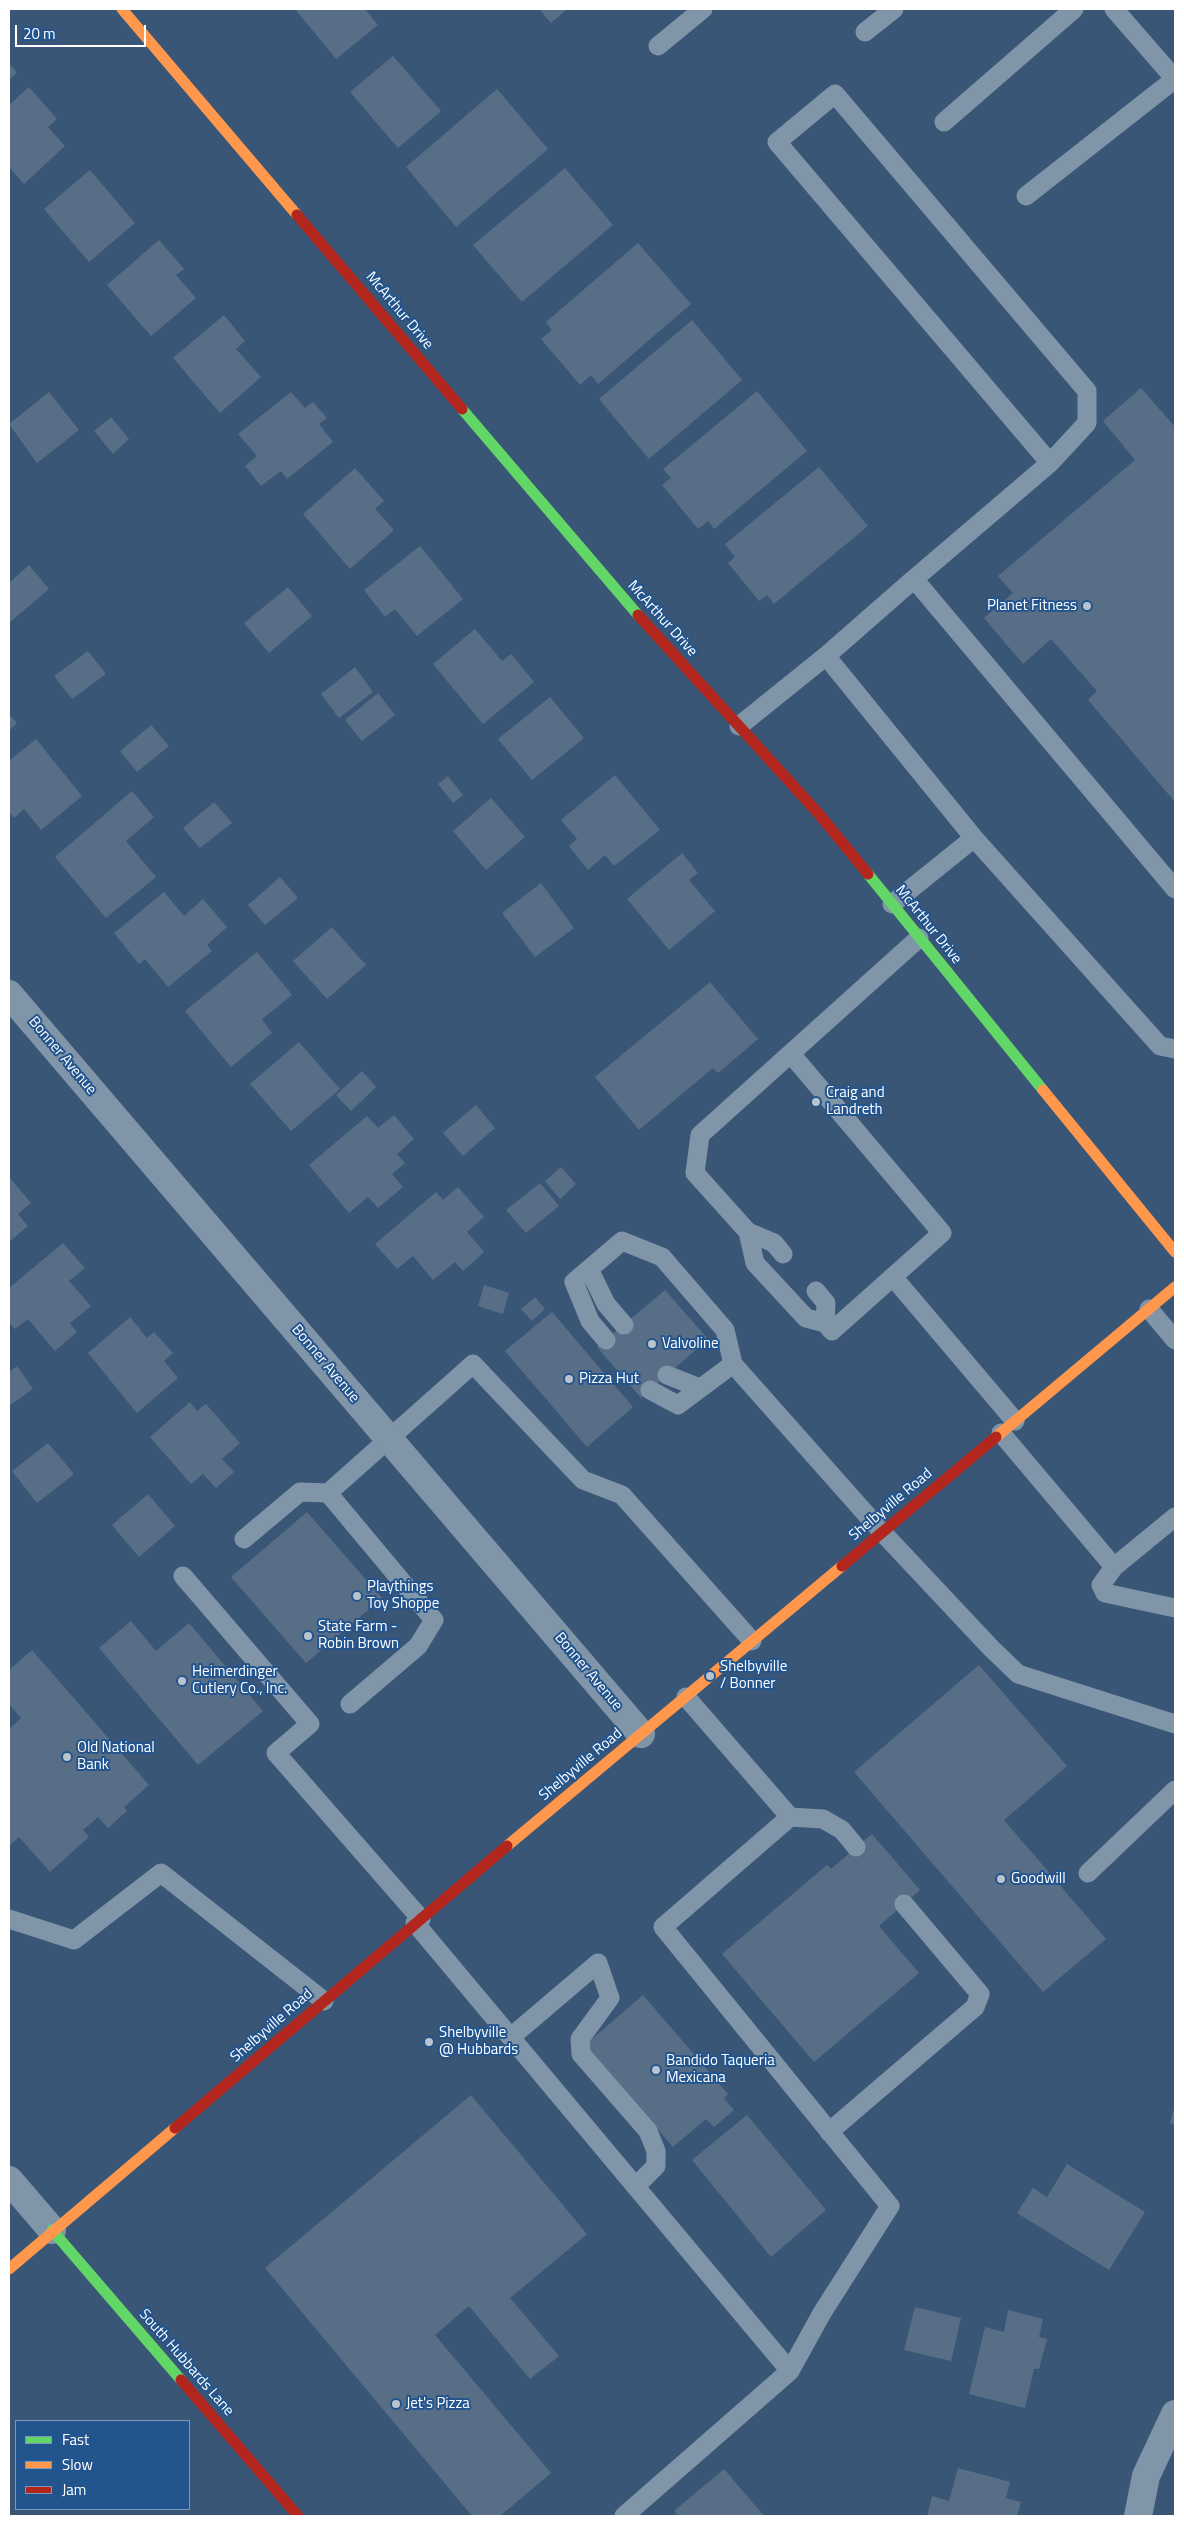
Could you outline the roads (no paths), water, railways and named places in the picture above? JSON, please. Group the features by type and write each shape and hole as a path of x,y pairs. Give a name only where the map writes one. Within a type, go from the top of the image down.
{"street":[{"name":"McArthur Drive","path":"122,9 631,608 818,813 1175,1252"},
{"name":"Bonner Avenue","path":"9,994 640,1734"},
{"name":"Shelbyville Road","path":"9,2269 52,2230 150,2151 640,1734 1175,1287"},
{"path":"9,2180 52,2230"},
{"name":"South Hubbards Lane","path":"52,2230 298,2516"},
{"path":"1138,2516 1146,2476 1175,2414"}],"lane":[{"path":"658,46 704,9"},
{"path":"866,32 894,9"},
{"path":"944,122 1074,9"},
{"path":"1026,196 1175,79 1114,9"},
{"path":"739,726 826,656 1050,463 1087,424 1087,391 835,94 777,142 1050,463"},
{"path":"914,579 1175,889"},
{"path":"826,656 974,838 1160,1046 1175,1049"},
{"path":"892,904 974,838"},
{"path":"784,1254 774,1243 748,1232 695,1172 700,1135 919,938"},
{"path":"748,1232 754,1263 806,1318 825,1323 832,1332 942,1233 791,1054"},
{"path":"606,1340 590,1321 574,1282 622,1241 662,1256 725,1330 733,1364 882,1532 990,1648 1018,1674 1175,1724"},
{"path":"589,1269 606,1304 624,1325"},
{"path":"893,1277 1114,1567"},
{"path":"816,1291 826,1303 825,1323"},
{"path":"1149,1309 1175,1340"},
{"path":"244,1539 300,1492 328,1493 473,1364 583,1480 622,1495 752,1641"},
{"path":"650,1390 678,1405 733,1364"},
{"path":"668,1375 700,1388"},
{"path":"328,1493 434,1620 418,1646 350,1704"},
{"path":"1175,1517 1114,1567 1101,1585 1105,1593 1175,1608"},
{"path":"183,1576 310,1724 276,1753 418,1921 511,2037 790,2371"},
{"path":"686,1697 790,1817"},
{"path":"1088,1873 1175,1790"},
{"path":"624,2516 790,2371 822,2313 890,2206 663,1927 790,1817 823,1819 842,1830 856,1847"},
{"path":"9,1920 74,1940 161,1873 324,2002"},
{"path":"829,2132 975,2007 980,1994 904,1904"},
{"path":"511,2037 598,1963 610,1998 580,2039 581,2054 648,2131 656,2151 656,2166 636,2186"}],"place":[{"name":"Planet Fitness","path":"1087,606"},
{"name":"Craig and Landreth","path":"816,1102"},
{"name":"Valvoline","path":"652,1344"},
{"name":"Pizza Hut","path":"569,1379"},
{"name":"Playthings Toy Shoppe","path":"357,1596"},
{"name":"State Farm - Robin Brown","path":"308,1636"},
{"name":"Shelbyville / Bonner","path":"710,1676"},
{"name":"Heimerdinger Cutlery Co., Inc.","path":"182,1681"},
{"name":"Old National Bank","path":"67,1757"},
{"name":"Goodwill","path":"1001,1879"},
{"name":"Shelbyville @ Hubbards","path":"429,2042"},
{"name":"Bandido Taqueria Mexicana","path":"656,2070"},
{"name":"Jet's Pizza","path":"396,2404"}]}
